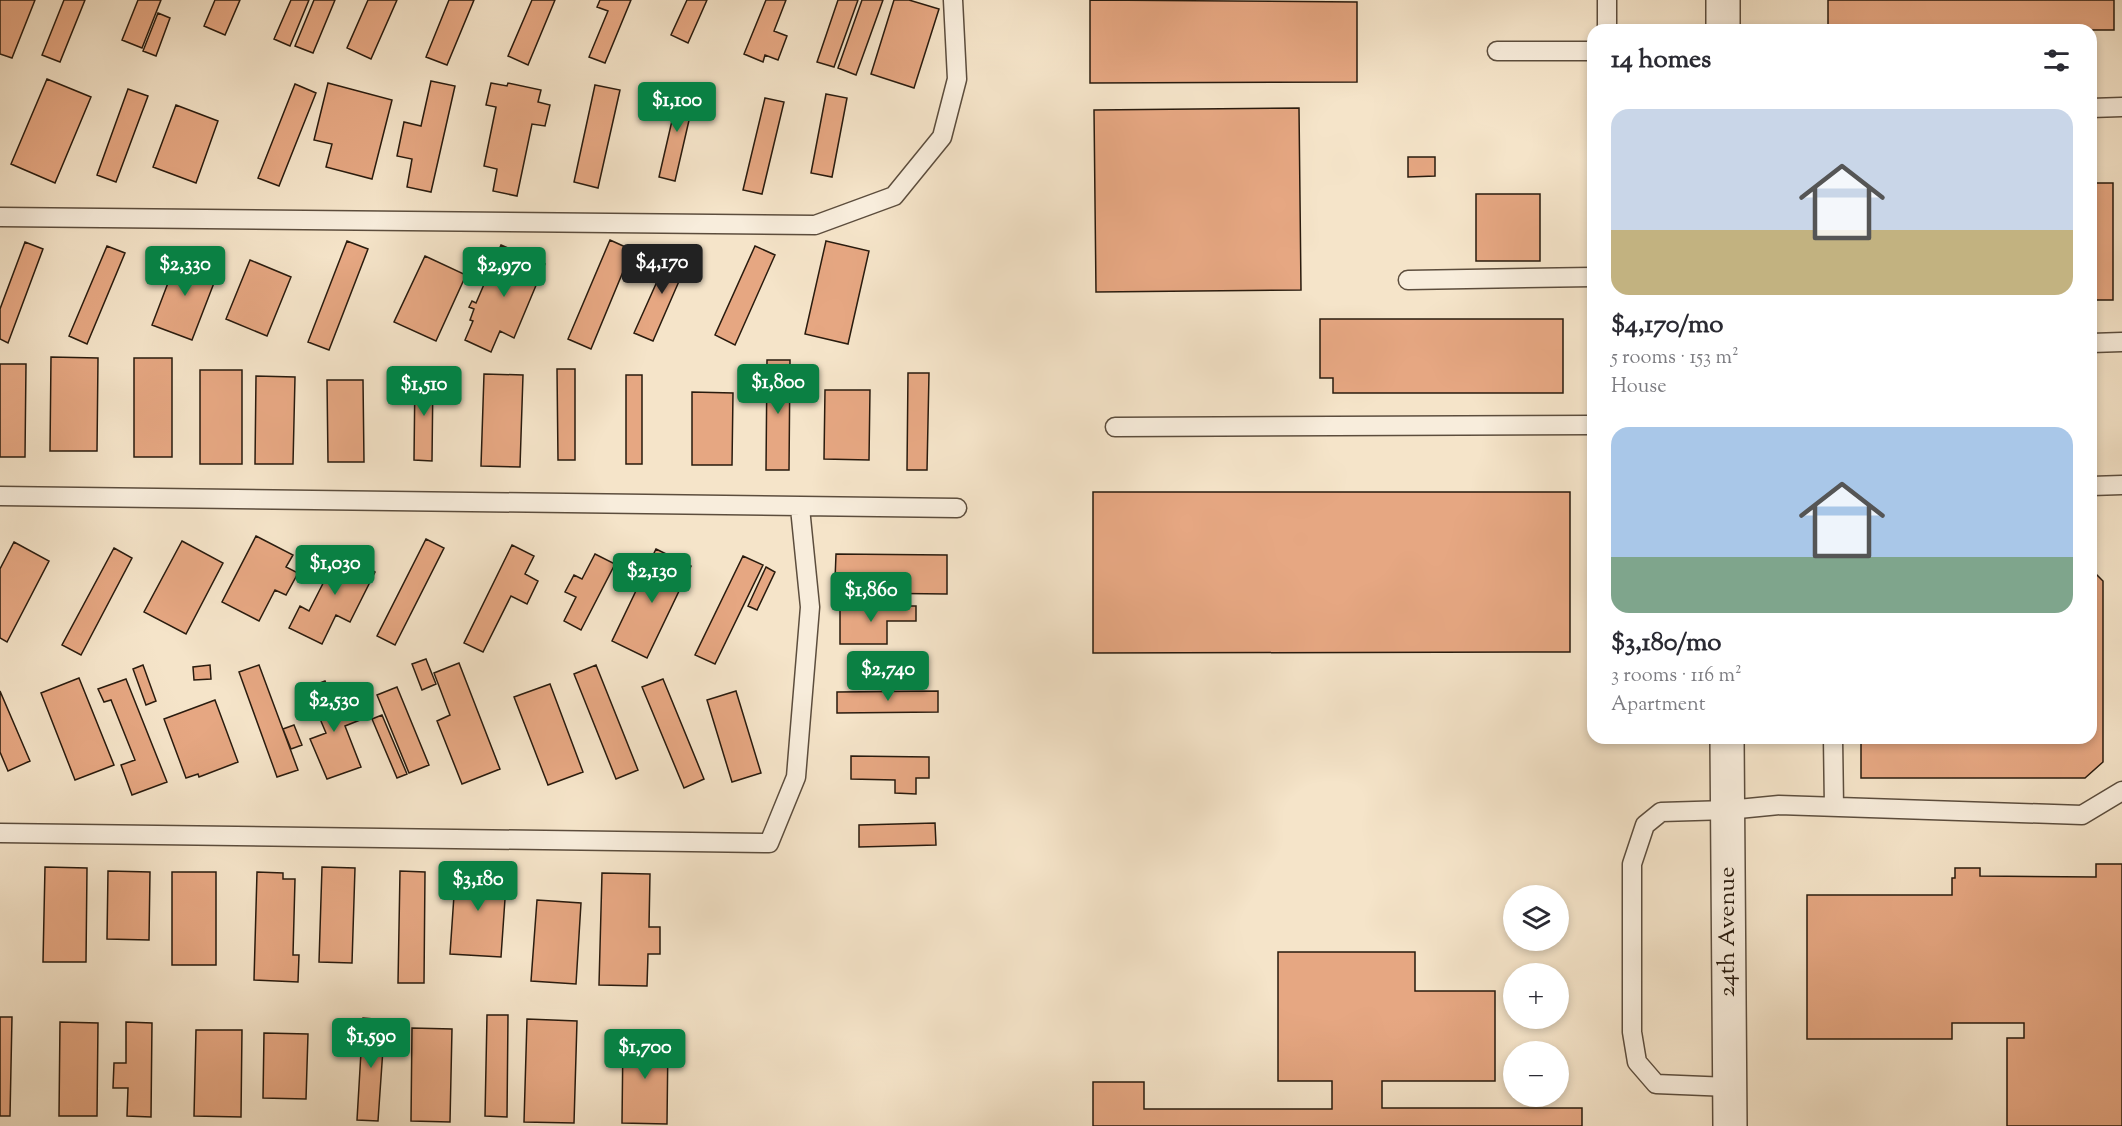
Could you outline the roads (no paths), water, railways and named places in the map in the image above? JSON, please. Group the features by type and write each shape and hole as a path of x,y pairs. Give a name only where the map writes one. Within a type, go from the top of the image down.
{"street":[{"path":"1723,0 1723,24"},
{"name":"24th Avenue","path":"1727,744 1730,1126"}],"lane":[{"path":"0,217 816,225 894,195 942,137 957,79 953,0"},
{"path":"1607,0 1607,24"},
{"path":"1497,51 1587,51"},
{"path":"2097,108 2122,107"},
{"path":"1408,280 1587,277"},
{"path":"2097,343 2122,342"},
{"path":"1115,427 1587,425"},
{"path":"2097,486 2122,485"},
{"path":"0,496 800,508 957,508"},
{"path":"0,833 769,843 796,777 810,607 800,508"},
{"path":"1833,744 1834,807"},
{"path":"1730,1087 1656,1084 1637,1062 1632,1032 1632,864 1645,825 1662,812 1779,806 2082,814 2122,791"}]}
